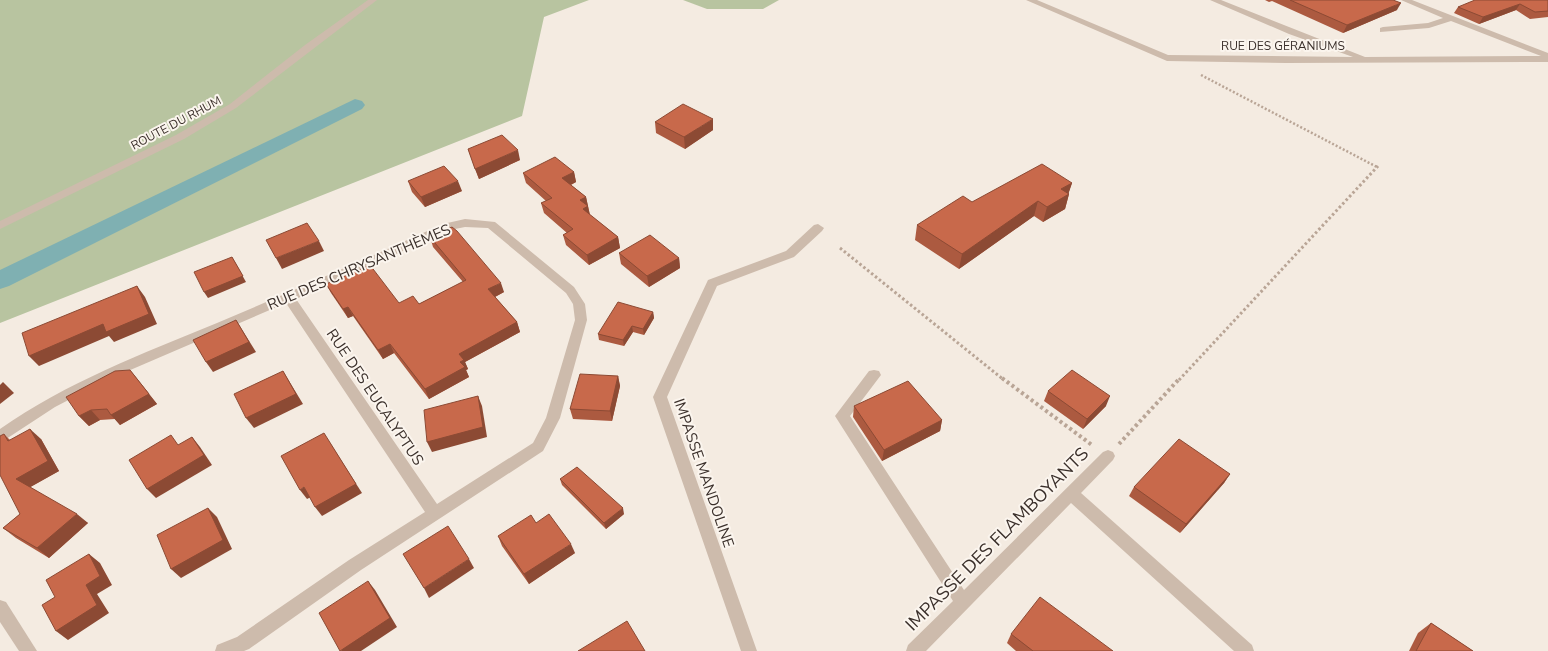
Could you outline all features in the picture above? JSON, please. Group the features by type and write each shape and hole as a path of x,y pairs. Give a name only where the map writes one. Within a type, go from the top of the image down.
{"street":[{"name":"ROUTE DU RHUM","path":"0,225 180,138 233,106 308,47 373,0"},
{"name":"RUE DES GÉRANIUMS","path":"1030,0 1167,58 1368,59 1548,57"},
{"path":"1214,0 1292,32 1368,59"},
{"path":"1406,0 1548,57"},
{"path":"1383,30 1429,26 1452,18"},
{"name":"RUE DES CHRYSANTHÈMES","path":"0,437 32,414 76,387 289,298 447,227 475,222 491,225 570,290 582,308 581,320 553,418 538,447 355,565 243,643 223,651"},
{"name":"IMPASSE MANDOLINE","path":"748,651 660,397 712,283 790,254 818,228"},
{"name":"RUE DES EUCALYPTUS","path":"289,298 435,514"},
{"path":"874,375 842,416 962,601"},
{"name":"IMPASSE DES FLAMBOYANTS","path":"914,651 1108,456"},
{"path":"1071,493 1246,651"},
{"path":"0,608 29,651"}],"path":[{"path":"840,248 993,372 1108,456 1378,166 1167,58"}],"green space":[{"path":"0,0 589,0 544,17 522,116 0,323"},
{"path":"683,0 779,0 763,9 707,9"}],"building":[{"path":"1290,0 1393,0 1401,3 1347,25"},
{"path":"1475,0 1548,0 1548,11 1535,12 1520,4 1483,17 1458,7"},
{"path":"683,104 713,119 684,137 655,122"},
{"path":"502,135 518,150 475,169 468,149"},
{"path":"555,157 574,172 562,178 586,197 580,200 588,206 583,209 618,237 587,255 563,235 573,229 541,203 552,198 523,173"},
{"path":"1042,164 1072,183 1061,189 1069,194 1047,207 1038,201 962,254 917,225 963,196 972,202"},
{"path":"444,166 458,181 421,197 408,181"},
{"path":"307,223 319,241 276,258 266,240"},
{"path":"452,227 501,283 488,289 517,322 459,354 464,360 460,362 465,367 425,389 390,344 378,350 348,307 343,309 326,284 370,265 399,303 413,296 419,304 466,280 430,237"},
{"path":"650,235 679,258 647,276 619,253"},
{"path":"232,257 243,276 204,292 194,272"},
{"path":"137,286 149,314 106,332 103,324 29,356 22,333"},
{"path":"618,302 653,312 643,329 632,326 623,340 598,334"},
{"path":"236,320 249,342 206,362 193,340"},
{"path":"130,370 149,394 111,415 107,409 91,410 79,416 66,397 115,371"},
{"path":"1072,370 1110,396 1087,419 1048,391"},
{"path":"283,371 296,394 246,418 234,394"},
{"path":"580,374 618,376 610,411 570,409"},
{"path":"908,381 942,420 884,450 854,406"},
{"path":"478,396 483,427 427,442 424,410"},
{"path":"30,429 48,461 16,479 77,514 37,548 3,528 20,514 0,475 0,436 4,434 8,441"},
{"path":"324,433 356,484 315,507 304,487 300,490 281,456"},
{"path":"171,435 178,445 192,437 204,455 147,489 129,460"},
{"path":"1179,439 1230,474 1186,524 1134,487"},
{"path":"577,467 623,508 604,523 560,479"},
{"path":"208,508 223,540 171,569 157,535"},
{"path":"549,514 571,544 524,574 498,536 531,515 536,523"},
{"path":"448,526 469,559 424,588 403,554"},
{"path":"89,554 100,576 86,585 97,605 56,631 42,605 55,597 46,580"},
{"path":"368,581 390,618 340,651 319,613"},
{"path":"1040,597 1113,651 1033,651 1011,634"},
{"path":"627,621 645,651 578,651"},
{"path":"1431,623 1473,651 1416,651"}],"waterway":[{"path":"0,280 355,105"}]}
